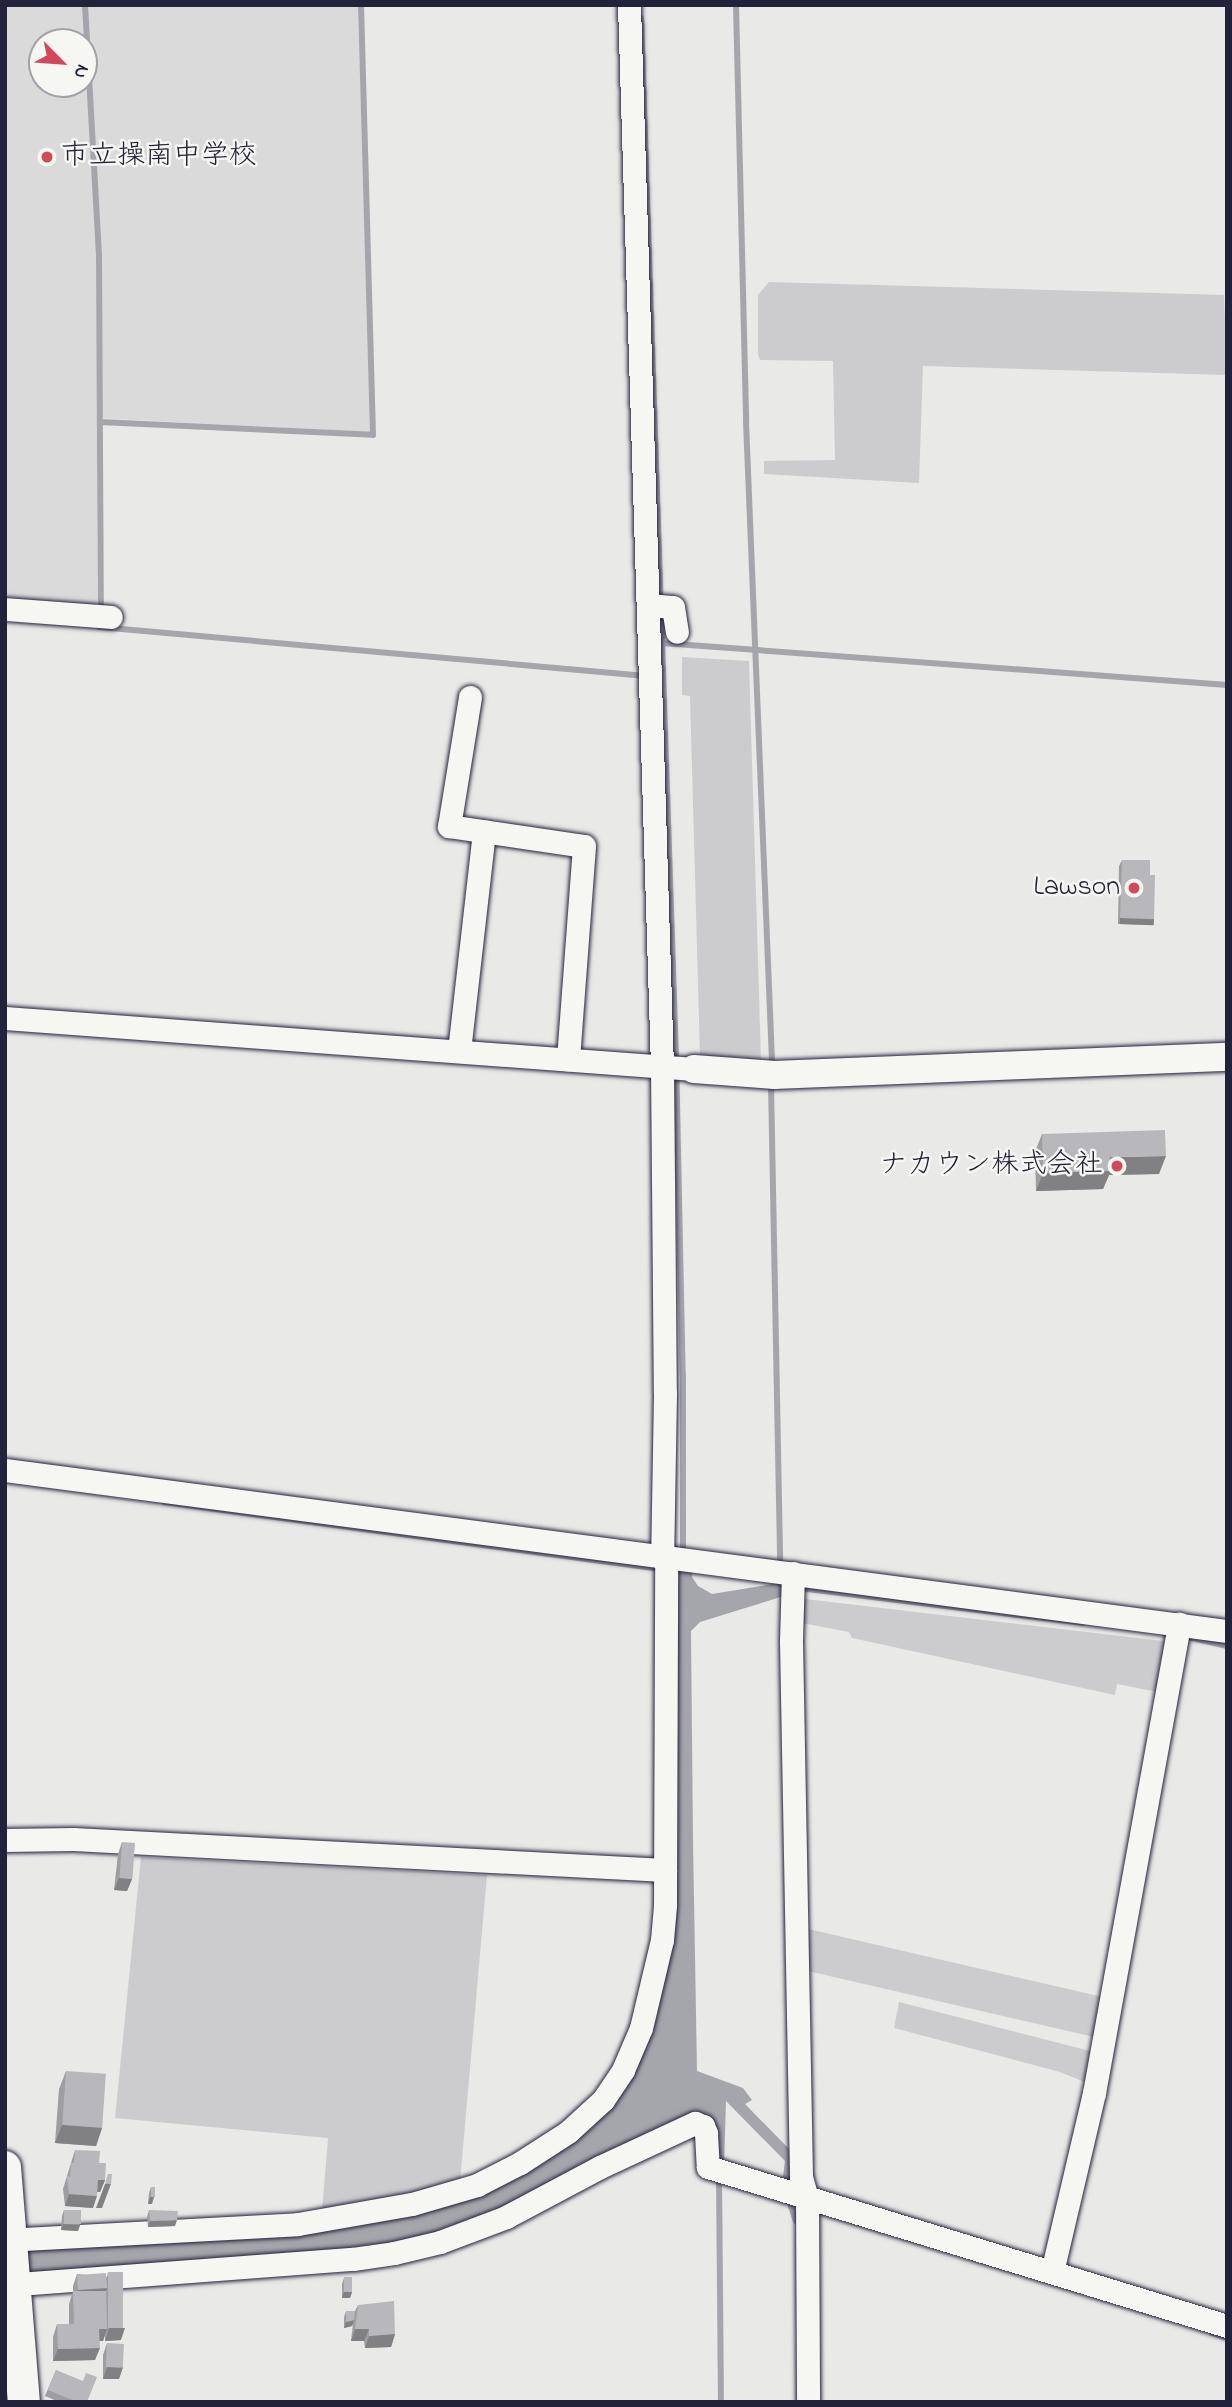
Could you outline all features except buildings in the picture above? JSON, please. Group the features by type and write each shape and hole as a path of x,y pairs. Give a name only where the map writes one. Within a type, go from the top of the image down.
{"main road":[{"path":"5,2166 12,2282 24,2402"}],"street":[{"path":"10,2241 298,2224 412,2204 465,2189 520,2163 568,2132 603,2101 623,2070 641,2028 659,1953 665,1904 670,1563 664,1067 648,676 657,605 629,5"},
{"path":"657,605 673,607 677,632"},
{"path":"5,609 111,617"},
{"path":"470,697 449,826 584,846 568,1059"},
{"path":"459,1051 484,831"},
{"path":"5,1018 775,1075 1227,1057"},
{"path":"5,1470 670,1563 793,1584 1178,1632 1227,1631"},
{"path":"793,1584 801,2177 807,2204 807,2402"},
{"path":"1052,2272 1094,2093 1178,1632"},
{"path":"5,1840 74,1839 665,1870"},
{"path":"12,2282 353,2259 429,2245 506,2217 689,2123 702,2126 706,2133 708,2167 807,2204 1052,2272 1227,2326"}],"shaded area":[{"path":"5,5 358,5 370,432 97,418 97,611 5,603"},
{"path":"769,282 1224,295 1227,375 923,366 919,483 764,474 764,461 835,460 833,361 760,360 758,295"},
{"path":"682,657 749,661 761,1061 700,1056 690,696 682,695"},
{"path":"671,1567 693,1569 692,1577 698,1586 712,1594 785,1582 784,1596 700,1622 691,1631 693,1840 697,2071 743,2088 752,2100 745,2104 794,2154 793,2187 782,2184 785,2161 726,2101 724,2166 717,2167 712,2124 507,2208 397,2246 32,2278 5,2249 418,2212 581,2133 660,1977"},
{"path":"797,1598 1163,1641 1167,1647 1158,1692 1117,1684 1115,1695 852,1638 849,1632 797,1622"},
{"path":"141,1857 487,1875 460,2182 322,2211 328,2138 115,2118"},
{"path":"804,1928 1105,1998 1096,2037 795,1968"},
{"path":"899,2002 1094,2052 1087,2083 1060,2072 894,2028"}],"waterway":[{"path":"85,5 99,255 101,611"},
{"path":"100,422 373,435 361,5"},
{"path":"736,5 746,422 772,1061"},
{"path":"641,18 676,1054 683,1375 683,1553"},
{"path":"99,627 646,676"},
{"path":"662,643 1227,685"},
{"path":"771,1084 780,1562"},
{"path":"164,1502 660,1569"},
{"path":"799,1588 1083,1623"},
{"path":"1188,1637 1227,1646"},
{"path":"719,2176 721,2402"},
{"path":"789,2200 796,2221"},
{"path":"1212,2333 1227,2338"}],"place":[{"name":"市立操南中学校","path":"47,157"},
{"name":"Lawson","path":"1134,888"},
{"name":"ナカウン株式会社","path":"1117,1166"}]}
